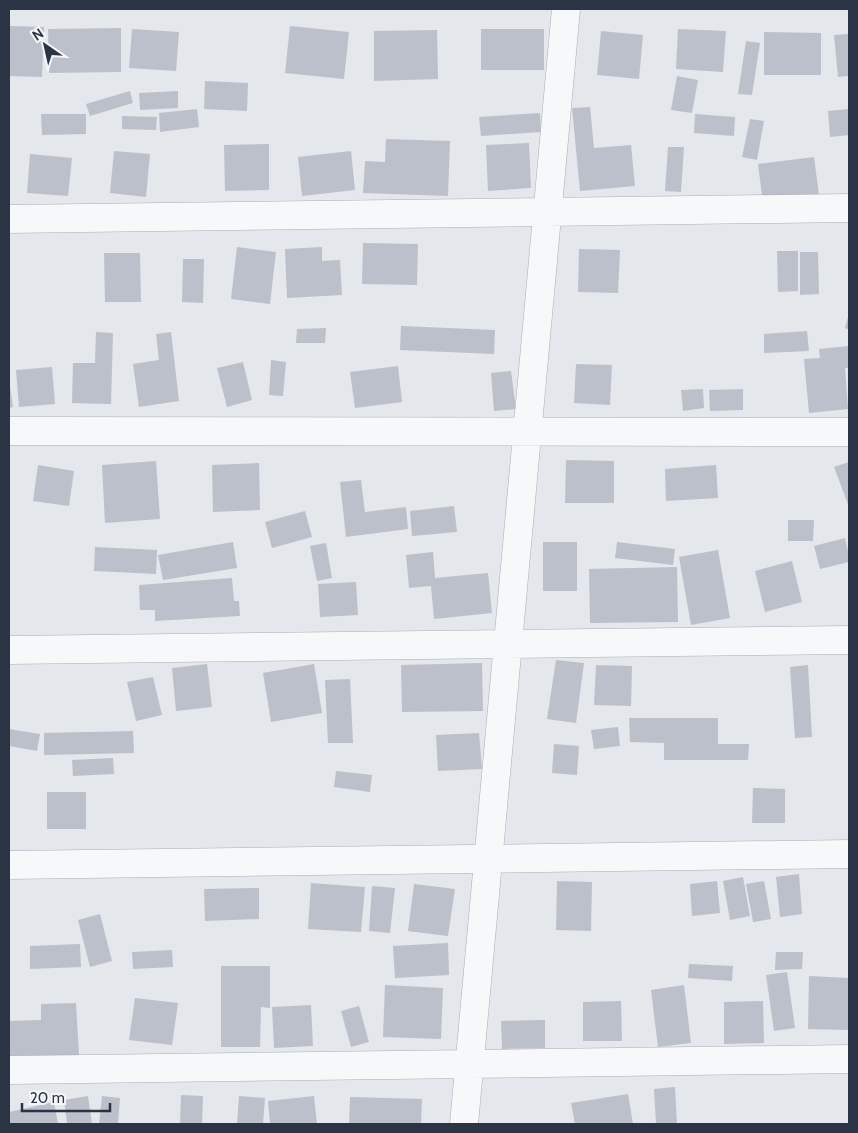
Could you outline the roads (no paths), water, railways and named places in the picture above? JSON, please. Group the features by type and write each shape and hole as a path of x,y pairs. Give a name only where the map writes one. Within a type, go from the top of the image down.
{"street":[{"path":"464,1124 566,9"},
{"path":"9,219 849,208"},
{"path":"9,431 849,432"},
{"path":"9,650 849,640"},
{"path":"9,865 849,854"},
{"path":"9,1070 849,1059"}]}
